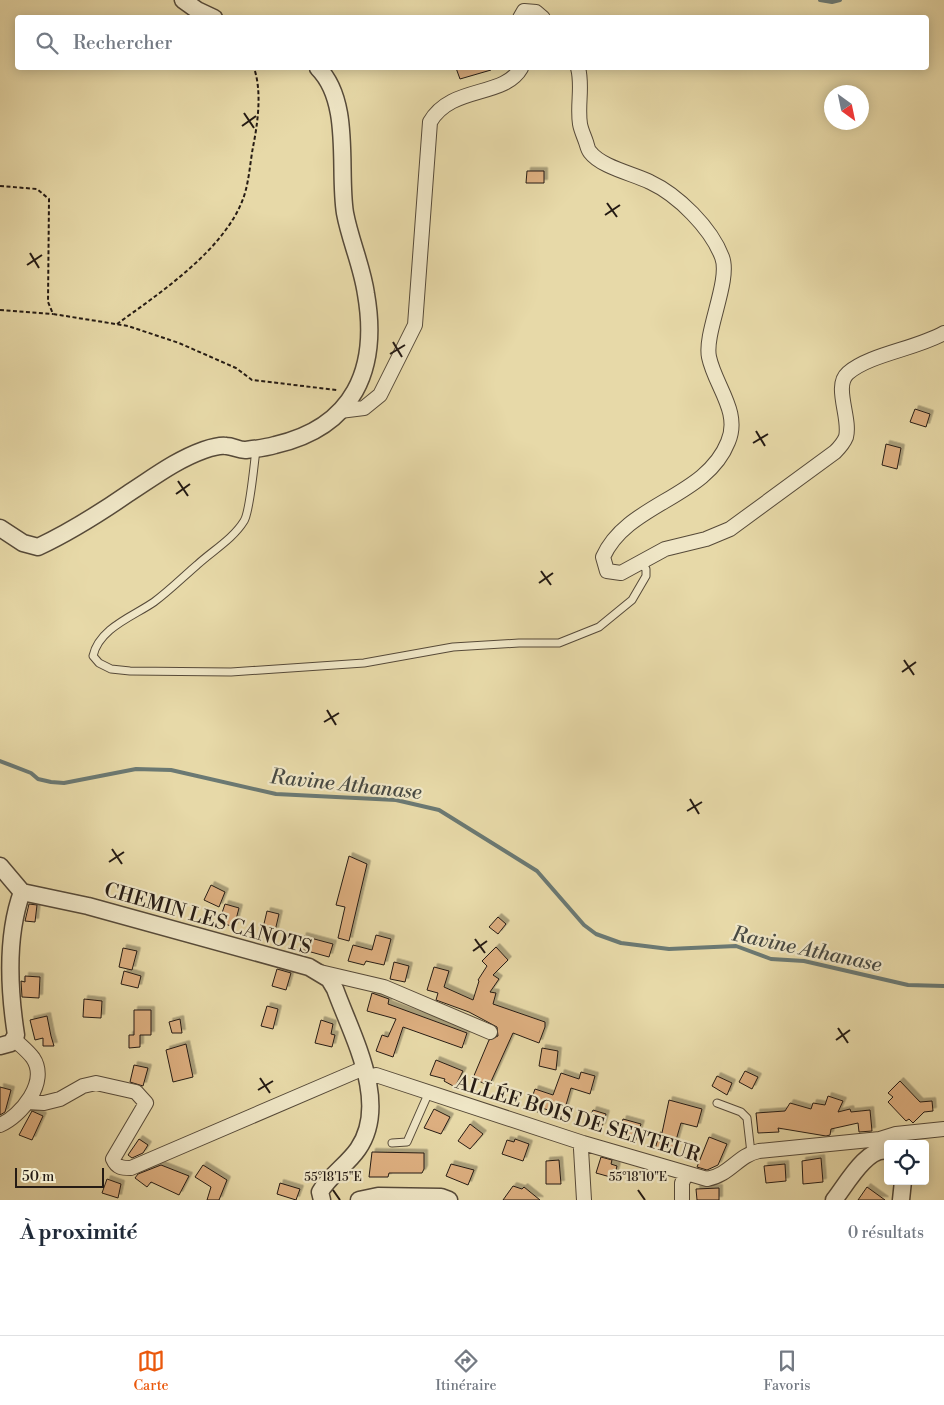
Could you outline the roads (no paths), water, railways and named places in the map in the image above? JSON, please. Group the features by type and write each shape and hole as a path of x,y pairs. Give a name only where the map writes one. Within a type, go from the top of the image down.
{"street":[{"path":"183,0 208,15"},
{"path":"522,15 524,11 536,12 540,15"},
{"path":"0,528 23,543 38,547 109,507 172,464 206,449 227,446 243,450 275,445 299,437 324,425 340,411 354,394 364,376 371,328 361,268 345,211 339,119 332,90 319,70"},
{"path":"340,411 364,408 380,395 415,325 430,122 436,111 448,102 512,79 519,70"},
{"path":"579,70 581,79 580,124 589,152 608,165 652,182 688,208 715,242 723,259 722,284 708,355 717,384 730,410 733,426 728,443 704,475 633,521 609,544 603,557 607,571 620,573 665,549 706,539 730,529 835,452 846,439 848,424 841,387 846,375 862,363 903,351 944,333"},
{"path":"0,866 22,892 17,907 12,946 11,1004 16,1036 7,1042 34,1059 37,1070 35,1088 27,1102 20,1110 0,1124"},
{"name":"CHEMIN LES CANOTS","path":"22,892 88,906 319,972 329,979 335,989 365,1072 372,1103 368,1131 352,1156 324,1185 320,1192 322,1200"},
{"path":"319,972 384,987 490,1032"},
{"path":"27,1102 44,1103 60,1099 90,1083 136,1092 146,1103 112,1159 120,1168 132,1168 365,1072"},
{"name":"ALLÉE BOIS DE SENTEUR","path":"365,1072 583,1143 707,1179 718,1177 751,1153 883,1147 896,1134 944,1129"},
{"path":"583,1143 581,1149 584,1200"},
{"path":"834,1200 870,1155 883,1147"},
{"path":"682,1200 682,1183 686,1174"},
{"path":"901,1200 903,1185"},
{"path":"359,1200 378,1198 441,1198 449,1200"}],"lane":[{"path":"256,448 244,520 224,543 174,586 153,603 128,616 103,638 95,648 93,656 99,663 111,669 130,671 231,672 364,663 452,647 518,643 559,643 599,626 632,600 646,576 646,570 640,563"},
{"path":"392,1143 407,1142 429,1092"},
{"path":"717,1103 741,1112 747,1118 751,1153"}],"waterway":[{"path":"820,0 832,2 840,0"},
{"name":"Ravine Athanase","path":"0,761 31,773 38,779 51,782 64,783 136,769 171,770 276,794 396,800 439,810 537,871 584,925 596,934 621,943 669,949 736,946 771,959 804,961 908,985 944,986"}]}
